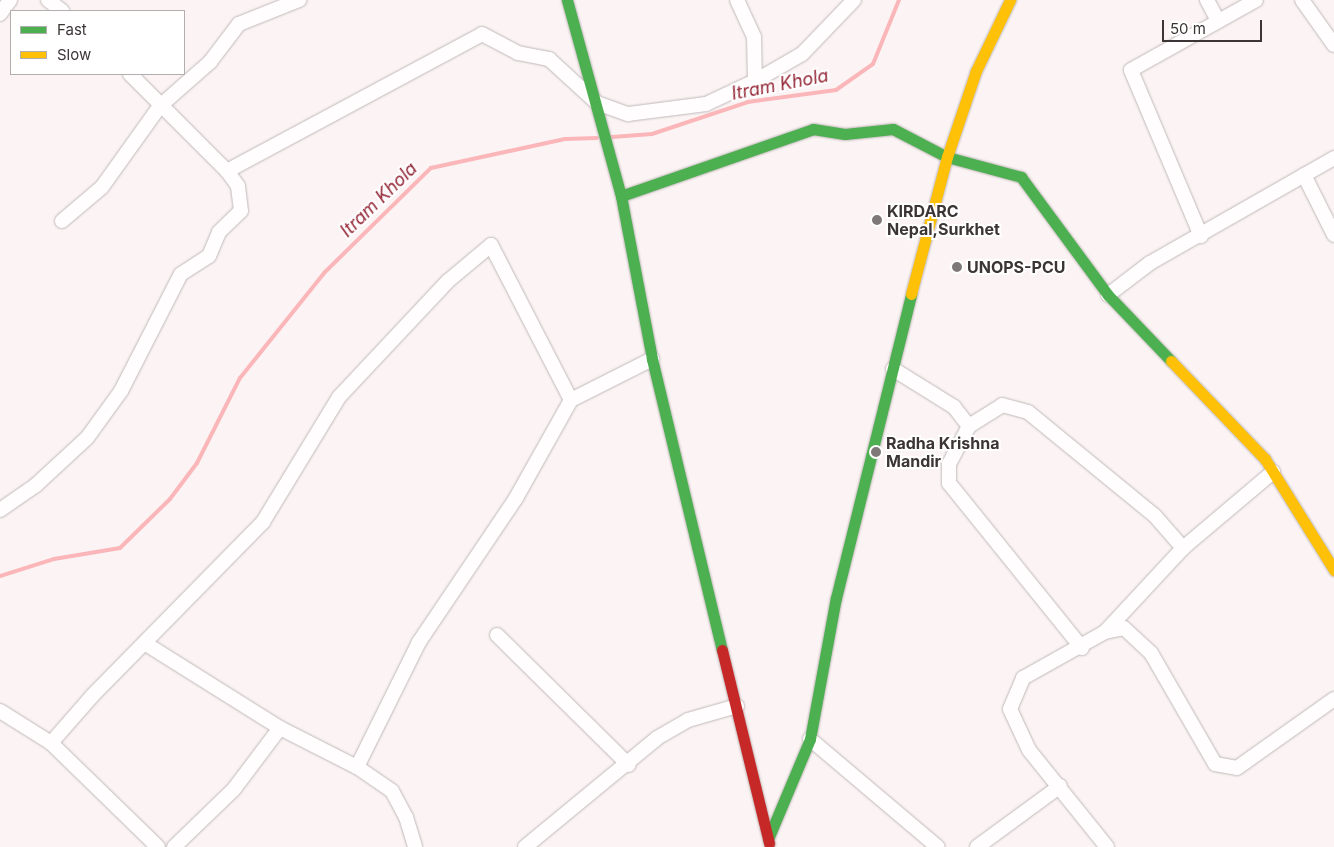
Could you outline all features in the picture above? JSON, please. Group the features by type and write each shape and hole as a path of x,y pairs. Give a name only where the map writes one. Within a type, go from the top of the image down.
{"street":[{"path":"0,14 10,0"},
{"path":"48,0 61,10"},
{"path":"62,221 102,187 160,106 210,62 239,24 299,0"},
{"path":"567,0 621,196 652,359 769,843"},
{"path":"738,0 754,37 755,81"},
{"path":"227,171 482,34 518,53 549,59 598,109 628,114 706,104 755,81 802,54 854,0"},
{"path":"769,843 810,739 836,598 946,157 976,71 1010,0"},
{"path":"1207,0 1218,21"},
{"path":"1201,236 1131,70 1256,0"},
{"path":"1302,0 1334,45"},
{"path":"0,510 36,485 87,438 122,391 181,274 209,256 219,232 241,211 238,186 227,171 131,75"},
{"path":"621,196 813,129 845,134 893,130 946,157 1021,177 1108,295 1274,472 1334,570"},
{"path":"1108,295 1150,263 1201,236 1334,158"},
{"path":"1304,175 1334,235"},
{"path":"51,744 92,696 146,644 263,522 339,397 448,281 491,245 571,400"},
{"path":"357,767 419,642 516,498 571,400 652,359"},
{"path":"893,369 954,407 969,426"},
{"path":"1082,648 949,483 949,464 969,426 1002,405 1028,412 1155,516 1183,548"},
{"path":"1107,847 1060,786 1029,750 1010,709 1023,678 1082,648 1104,632 1183,548 1274,472"},
{"path":"1104,632 1124,628 1151,652 1215,764 1237,768 1334,698"},
{"path":"497,635 629,764"},
{"path":"146,644 280,728 357,767 392,790 406,817 415,847"},
{"path":"525,847 629,764 657,738 688,720 737,706"},
{"path":"0,711 51,744 158,847"},
{"path":"174,847 234,789 280,728"},
{"path":"810,739 938,847"},
{"path":"977,847 1060,786"}],"waterway":[{"name":"Itram Khola","path":"612,137 652,134 748,102 836,90 873,64 899,0"},
{"name":"Itram Khola","path":"0,576 54,559 120,548 170,499 197,463 240,378 324,273 431,168 565,139 597,138"}],"traffic: fast":[{"path":"567,0 621,196 652,359 722,650"},
{"path":"621,196 813,129 845,134 893,129 947,157 1021,177 1108,295 1171,361"},
{"path":"768,839 810,739 836,598 911,294"}],"traffic: slow":[{"path":"911,294 947,157 976,71 1010,0"},
{"path":"1171,361 1265,459 1334,570"}],"traffic: jam":[{"path":"722,650 769,843"}],"place":[{"name":"KIRDARC Nepal,Surkhet","path":"877,220"},
{"name":"UNOPS-PCU","path":"957,267"},
{"name":"Radha Krishna Mandir","path":"876,452"}]}
